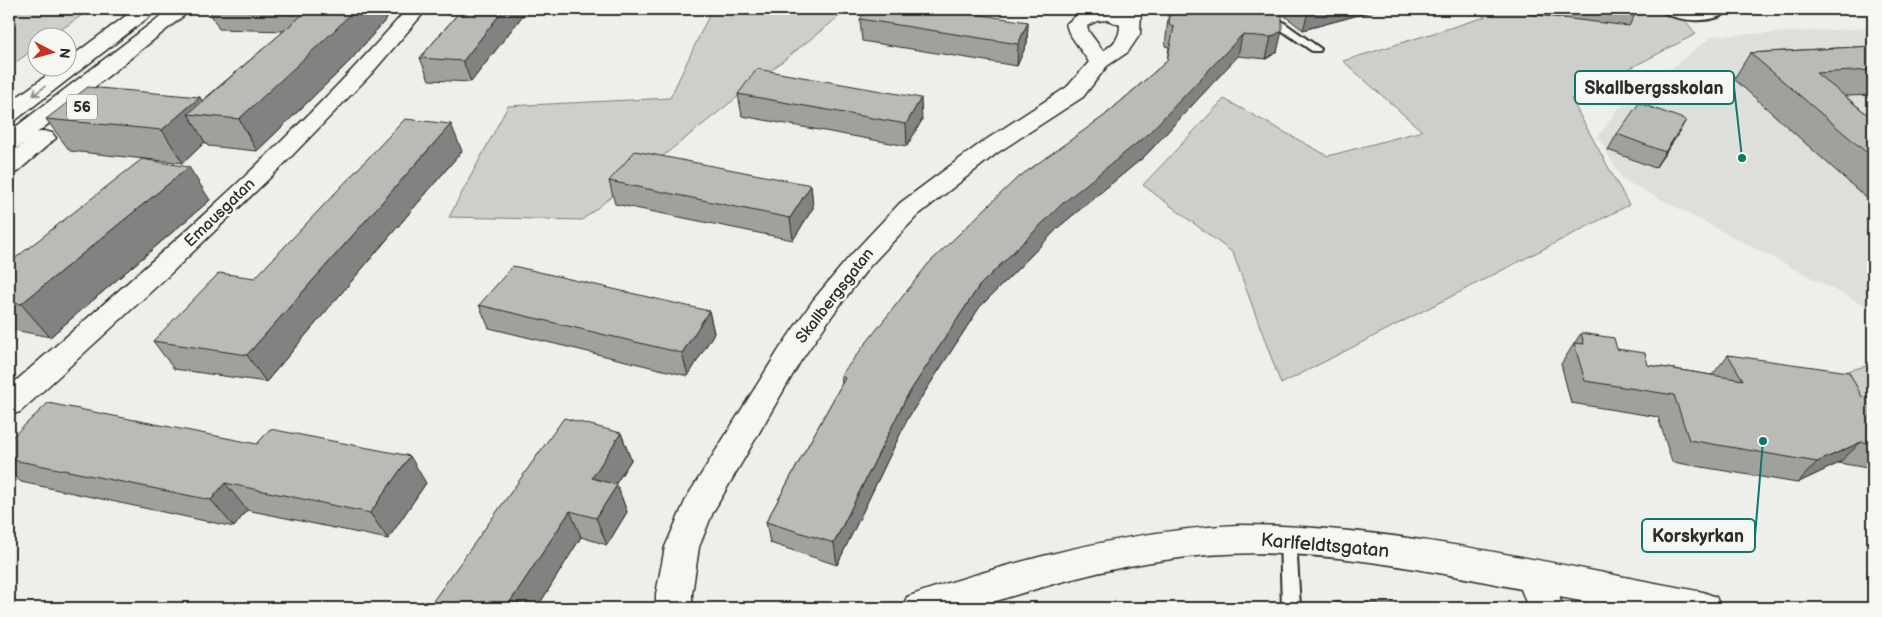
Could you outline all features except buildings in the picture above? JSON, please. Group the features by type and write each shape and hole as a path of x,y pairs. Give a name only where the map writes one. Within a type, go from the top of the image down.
{"main road":[{"path":"78,44 127,9"},
{"path":"9,114 147,9"},
{"path":"9,143 182,9"},
{"name":"Emausgatan","path":"9,404 185,246 264,171 341,93 417,9"},
{"name":"Skallbergsgatan","path":"674,608 674,594 682,547 699,507 790,355 860,260 909,209 989,148 1075,92 1100,62 1121,48 1130,34 1130,15 1103,13 1087,16 1076,24 1079,33 1100,62"},
{"name":"56","path":"9,167 145,55 140,43"},
{"path":"9,92 30,78"},
{"name":"Karlfeldtsgatan","path":"920,608 938,600 1135,549 1201,541 1288,539 1416,554 1702,608"},
{"path":"1534,576 1546,608"}],"lane":[{"path":"1238,9 1269,17 1316,49"},
{"path":"1664,9 1691,18 1718,15 1726,9"},
{"path":"1288,539 1290,608"}],"shaded area":[{"path":"20,9 91,9 63,28 28,28 28,53 9,67 9,19"},
{"path":"712,9 844,9 846,11 582,220 449,217 508,106 670,98"},
{"path":"1473,9 1676,9 1696,34 1571,99 1629,205 1281,384 1233,253 1143,185 1224,99 1328,156 1422,131 1343,61 1485,17"},
{"path":"1873,28 1873,310 1622,179 1598,137 1617,110 1713,36"},
{"path":"1873,364 1873,463 1812,381"}],"place":[{"name":"Skallbergsskolan","path":"1742,158"},
{"name":"Korskyrkan","path":"1763,441"}]}
